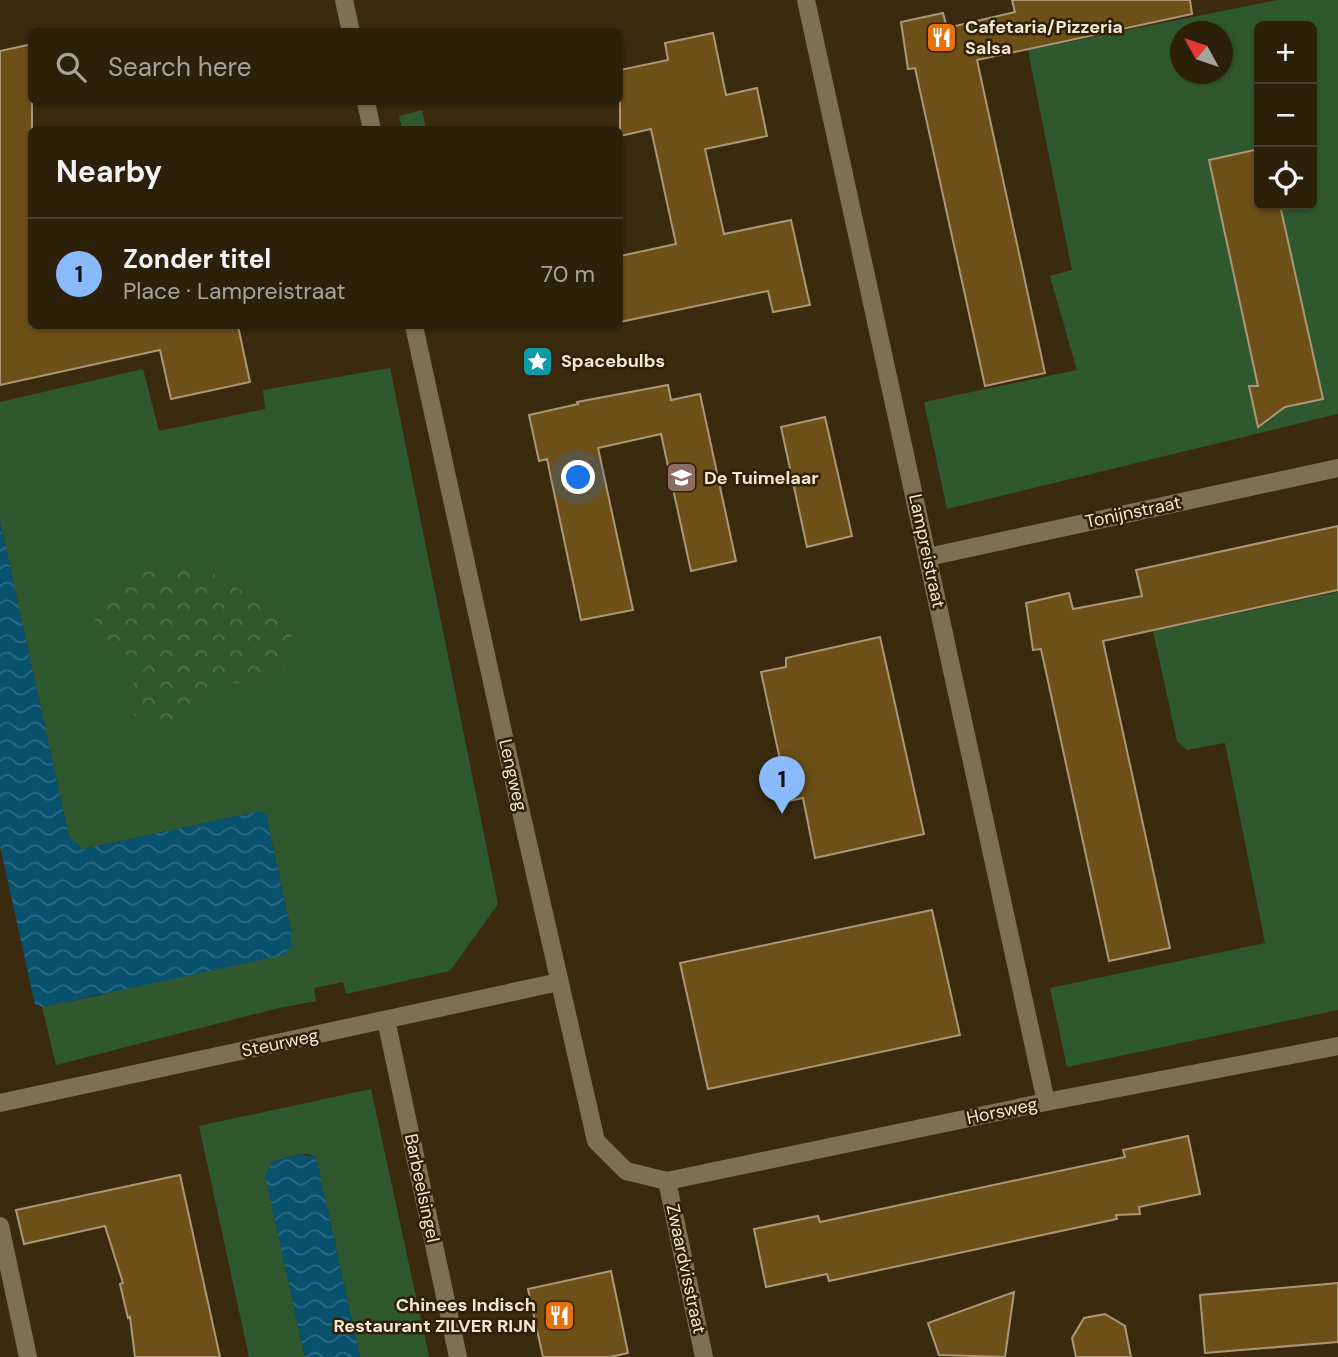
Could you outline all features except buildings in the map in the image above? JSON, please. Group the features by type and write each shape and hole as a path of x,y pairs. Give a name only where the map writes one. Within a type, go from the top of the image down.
{"street":[{"path":"344,0 350,28"},
{"name":"Lampreistraat","path":"806,0 1046,1102"},
{"path":"367,105 371,126"},
{"name":"Lengweg","path":"416,329 596,1141 626,1171 667,1181"},
{"name":"Tonijnstraat","path":"928,557 1338,468"},
{"name":"Steurweg","path":"0,1103 559,982"},
{"name":"Barbeelsingel","path":"386,1020 458,1357"},
{"name":"Horsweg","path":"667,1181 1046,1102 1338,1046"},
{"name":"Zwaardvisstraat","path":"667,1181 702,1349"},
{"path":"0,1226 28,1357"}],"green space":[{"path":"1277,0 1338,0 1338,414 947,509 924,402 1077,370 1050,276 1072,270 1028,50 1170,21 1170,84 1233,84 1233,21 1172,21"},
{"path":"422,110 425,126 401,126 399,116"},
{"path":"390,368 498,904 450,971 346,994 343,982 314,988 316,1001 274,1009 56,1065 42,1007 101,995 292,935 266,815 261,811 83,849 69,837 0,521 0,402 143,369 159,431 265,409 263,390"},
{"path":"157,566 205,569 284,620 291,632 292,645 289,660 282,672 256,685 215,681 186,715 168,726 144,722 131,712 128,694 150,662 145,656 120,654 108,648 98,634 95,616 100,599 111,585 127,576"},
{"path":"1338,592 1338,1010 1067,1067 1050,988 1265,943 1225,743 1187,750 1177,741 1153,631"},
{"path":"371,1089 429,1357 360,1357 316,1157 299,1154 272,1162 265,1175 305,1357 249,1357 199,1126"}],"water":[{"path":"0,521 69,837 83,849 261,811 266,815 292,935 291,948 284,955 42,1007 35,1004 0,846"},
{"path":"299,1154 316,1157 360,1357 305,1357 265,1175 272,1162"}],"place":[{"name":"Cafetaria/Pizzeria Salsa","path":"942,37"},
{"name":"Spacebulbs","path":"538,361"},
{"name":"De Tuimelaar","path":"681,478"},
{"name":"Zonder titel","path":"782,814"},
{"name":"Chinees Indisch Restaurant ZILVER RIJN","path":"559,1315"}]}
